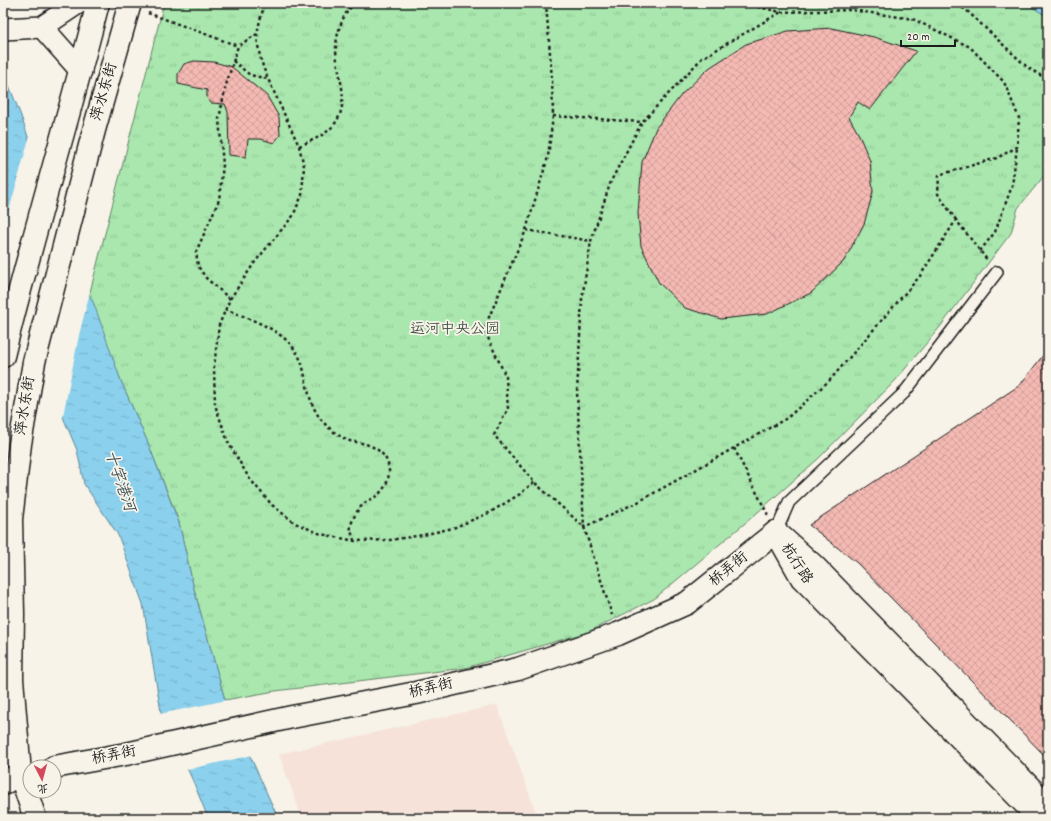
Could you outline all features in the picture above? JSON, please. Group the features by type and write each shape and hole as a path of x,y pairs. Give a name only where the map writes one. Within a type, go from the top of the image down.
{"street":[{"path":"6,29 42,27 78,3"},
{"name":"萍水东街","path":"3,356 15,305 81,71 98,3"},
{"name":"萍水东街","path":"35,818 14,775 11,519 20,444 34,362 94,130 129,5"},
{"path":"42,27 81,71"},
{"name":"桥弄街","path":"62,766 126,754 292,717 416,693 518,669 618,634 688,603 776,532"},
{"name":"杭行路","path":"776,532 814,566 1048,806"},
{"name":"杭行路","path":"776,532 802,578 1039,818"}],"lane":[{"path":"776,532 789,502 904,393 997,272"}],"path":[{"path":"265,3 257,34 261,63 299,146 304,166 302,195 293,216 255,262 230,299 219,325 214,367 215,405 228,442 248,478 272,505 295,523 321,534 354,540 390,540 423,535 453,528 489,513 520,494 534,482"},
{"path":"299,146 314,140 327,132 337,122 342,106 342,88 336,48 339,31 345,15 354,3"},
{"path":"546,3 552,79 553,116 548,157 526,230 484,329 506,377 508,409 494,435 534,482 584,527"},
{"path":"740,3 782,12 851,10 913,19 970,47 1004,82 1020,118 1012,186 998,226 980,250"},
{"path":"951,3 965,9 1027,67 1048,80"},
{"path":"129,5 238,46"},
{"path":"618,634 584,527 576,392 582,299 591,241 612,181 642,122 702,58 782,12"},
{"path":"230,299 206,278 198,266 196,252 219,200 223,165 219,119 226,85 238,46 257,34"},
{"path":"233,61 250,74 268,79"},
{"path":"553,116 642,122"},
{"path":"997,272 956,220 938,194 939,175 997,158 1017,147"},
{"path":"584,527 638,502 787,418 830,380 920,276 956,220"},
{"path":"526,230 591,241"},
{"path":"226,309 267,326 281,335 293,346 299,356 304,370 310,400 317,414 325,424 338,435 350,441 361,442 380,451 387,460 389,480 376,496 357,510 350,530 354,540"},
{"path":"734,448 776,532"}],"shaded area":[{"path":"497,705 538,818 302,818 279,754"}],"green space":[{"name":"运河中央公园","path":"164,3 1026,3 1048,17 1048,171 1018,208 1011,233 940,327 895,381 818,459 750,519 654,599 588,632 465,668 275,691 225,700 194,589 179,522 148,443 121,381 89,296"}],"water":[{"path":"1026,3 1048,3 1048,17"},
{"name":"十字港河","path":"3,70 21,116 64,244 94,304 121,381 148,443 179,523 194,589 225,700 278,818 208,818 193,781 161,712 143,604 118,535 84,484 77,450 57,403 3,209"}],"pier":[{"path":"30,135 66,244 90,292 79,335 62,421 55,403 5,225"},
{"path":"227,700 253,755 185,770 160,714"}],"building":[{"path":"831,28 874,37 916,51 870,110 858,102 849,117 859,135 870,161 873,192 864,224 844,261 811,293 767,314 721,319 685,308 659,283 641,246 638,214 642,162 656,128 682,94 709,68 746,44 788,31"},
{"path":"194,61 214,62 232,67 267,96 279,117 280,135 274,143 261,139 248,139 246,157 229,155 228,112 225,104 211,103 207,98 207,90 178,84 178,74 184,64"},
{"path":"1048,349 1048,759 857,563 809,525 1020,385"}]}
